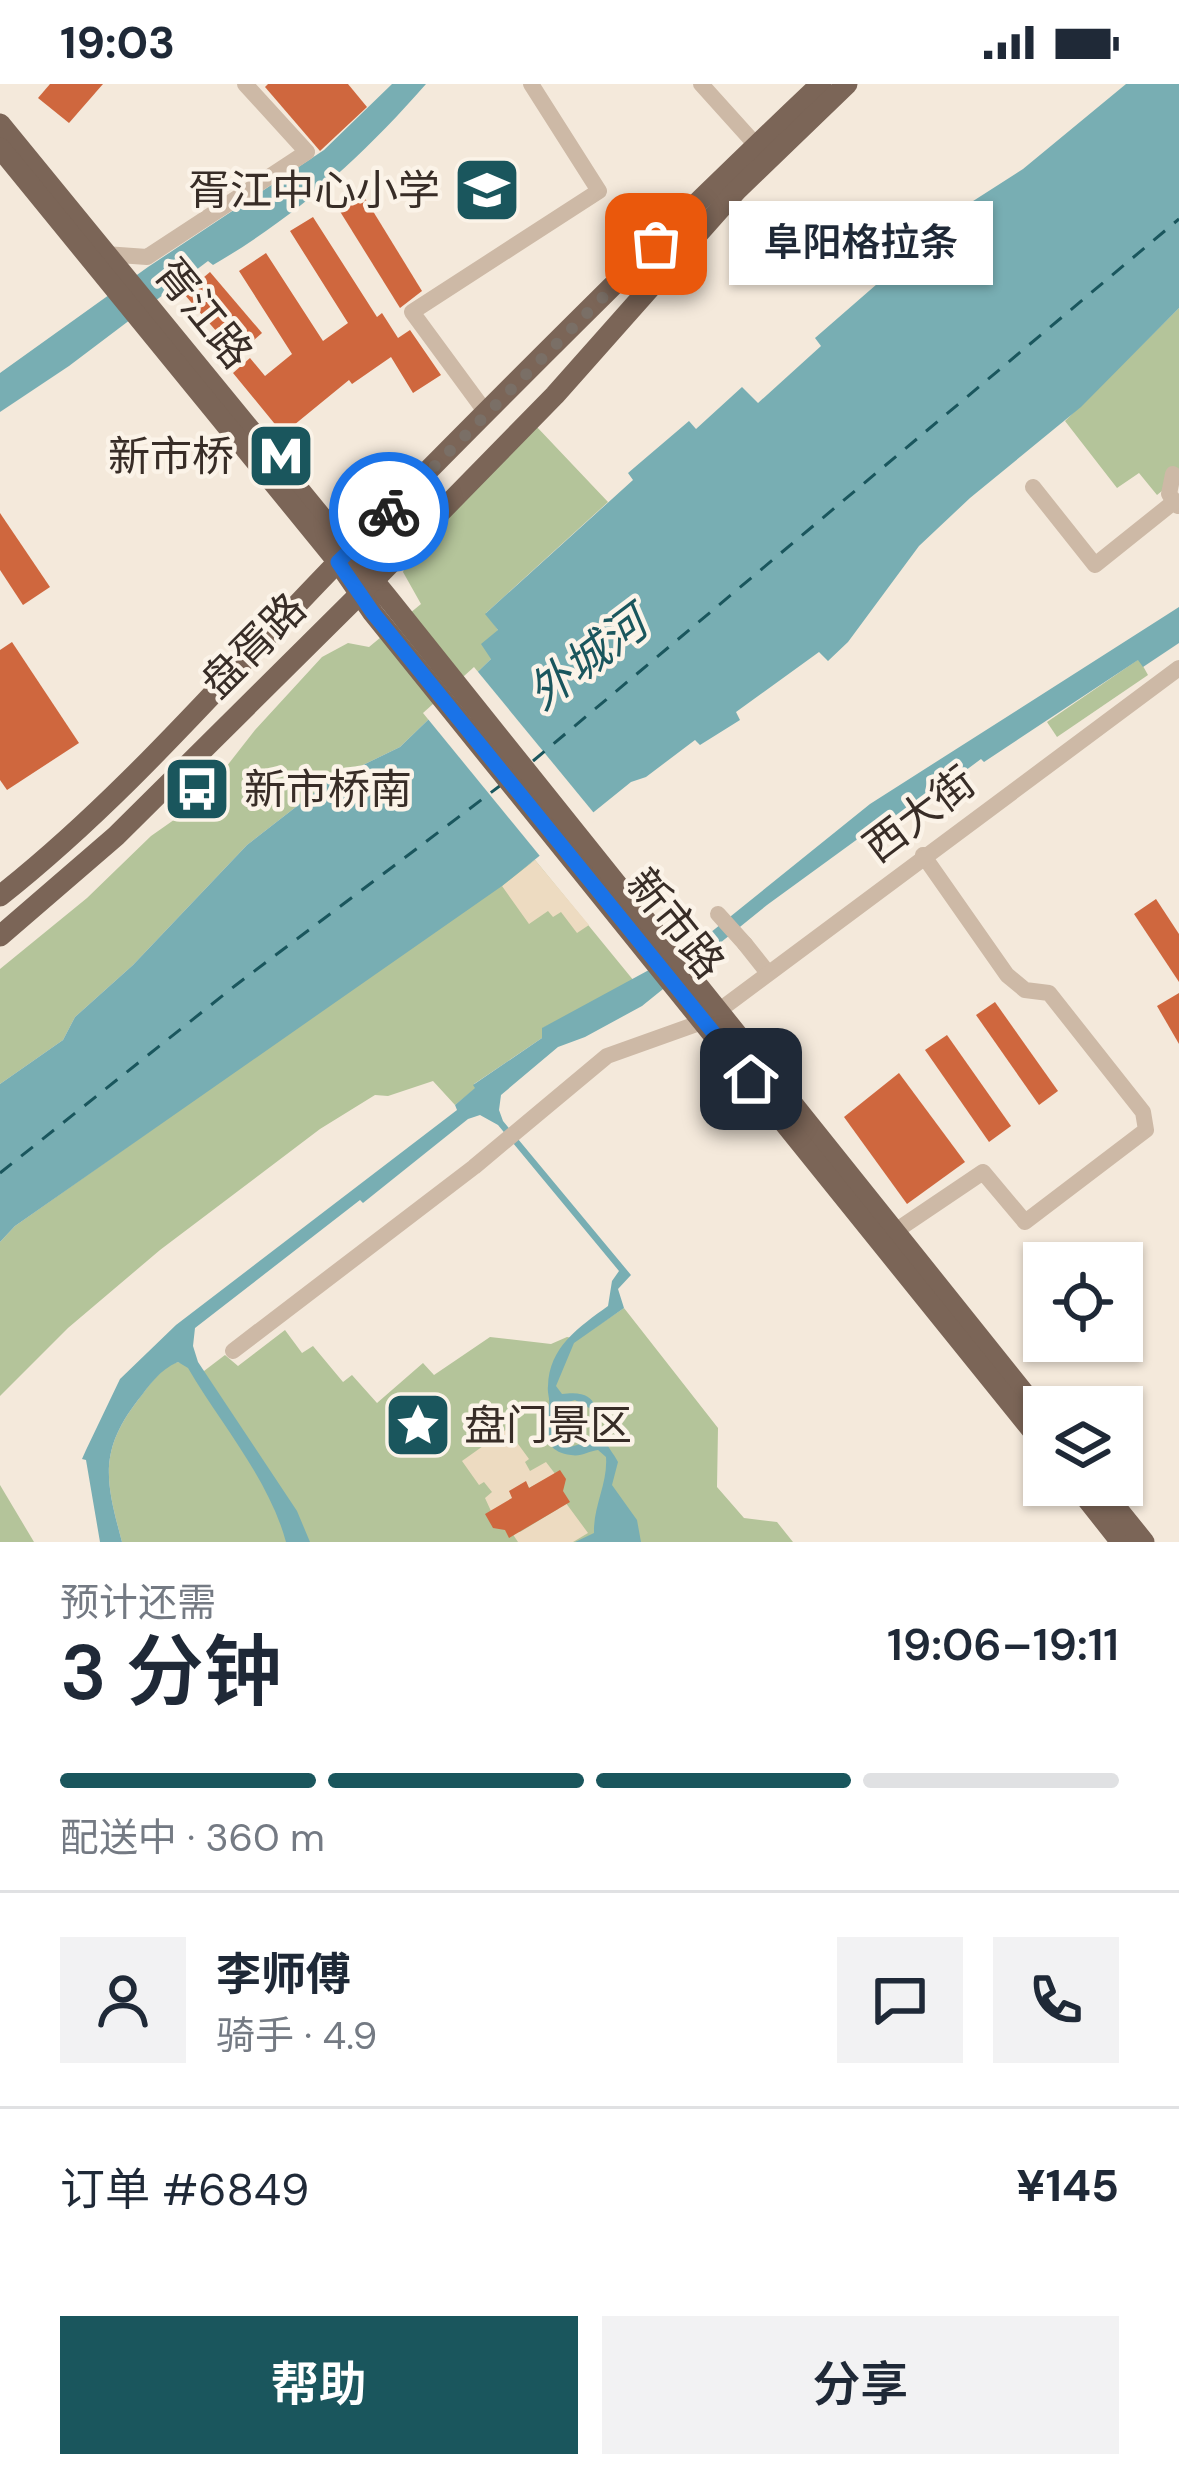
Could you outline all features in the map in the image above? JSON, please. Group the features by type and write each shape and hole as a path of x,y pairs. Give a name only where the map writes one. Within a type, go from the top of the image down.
{"main road":[{"name":"盘胥路","path":"0,936 116,836 373,596 736,190 821,84"},
{"name":"盘胥路","path":"0,896 94,814 590,311 762,152 847,84"},
{"name":"胥江路","path":"0,124 99,259"},
{"name":"胥江路","path":"0,148 99,259 343,557"},
{"path":"590,311 406,521 611,332"},
{"name":"新市路","path":"343,557 684,981 1023,1418"},
{"path":"94,814 308,619 116,836"},
{"name":"新市路","path":"711,1016 1023,1392"},
{"path":"1093,1506 1121,1542"},
{"path":"1115,1506 1144,1542"}],"street":[{"path":"99,259 147,257 307,152 245,84"},
{"path":"487,414 412,312 599,191 531,84"},
{"path":"701,84 762,152"},
{"path":"1033,488 1095,565 1177,504 1169,494 1172,474"},
{"name":"西大街","path":"233,1351 508,1139 607,1056 711,1016 1179,668"},
{"path":"894,1232 983,1172 1025,1222 1146,1130 1143,1112 1049,993 1024,990 1007,976 923,856"},
{"path":"718,914 768,973"}],"green space":[{"path":"1179,308 1179,477 1157,495 1139,473 1117,488 1065,421"},
{"path":"536,426 608,502 486,613 498,630 492,658 400,747 328,782 247,845 133,965 75,1017 63,1040 0,1084 0,969 87,898 151,836 198,803 255,730 322,657 348,643 369,647 421,604 403,572 408,558"},
{"path":"1139,659 1148,675 1057,737 1047,722"},
{"path":"535,860 634,981 543,1028 542,1038 474,1084 476,1088 455,1105 433,1081 388,1096 375,1095 320,1129 160,1250 68,1328 0,1396 0,1242 15,1226"},
{"name":"盘门景区","path":"624,1308 718,1428 717,1487 744,1518 777,1522 793,1542 122,1542 109,1484 111,1452 125,1419 169,1365 178,1362 204,1371 225,1355 238,1366 285,1330 302,1353 313,1346 343,1382 352,1375 377,1403 423,1363 434,1375 490,1337 551,1344 567,1337 578,1339"},
{"path":"0,1485 34,1542 0,1542"}],"shaded area":[{"path":"535,860 589,925 577,933 561,912 553,917 548,911 529,924 502,886"},
{"path":"507,1429 529,1459 525,1462 530,1471 546,1462 559,1479 529,1488 526,1482 496,1522 485,1498 492,1492 484,1482 479,1485 462,1461"},
{"path":"560,1495 588,1533 573,1542 518,1542 510,1530 520,1532 558,1509"}],"water":[{"path":"392,84 426,84 327,184 244,246 213,265 208,261 0,412 0,373 324,150"},
{"name":"外城河","path":"1126,84 1179,84 1179,308 1081,407 919,546 848,642 828,661 819,652 736,712 740,720 700,745 695,740 646,777 631,782 502,886 15,1226 0,1242 0,1084 63,1040 75,1017 133,965 247,845 328,782 400,747 491,659 481,644 498,630 485,614 633,480 628,473 689,421 696,429 742,387 758,403 821,346 815,338 970,203 1023,169"},
{"path":"1179,607 1179,643 1143,667 1138,660 984,762 981,759 895,817 892,814 767,905 642,1006 558,1047 501,1095 503,1121 631,1275 618,1289 624,1308 574,1343 556,1386 562,1394 584,1395 594,1403 604,1439 618,1462 612,1485 637,1520 641,1542 575,1542 594,1533 606,1457 598,1450 561,1453 549,1443 546,1429 554,1360 577,1330 608,1306 612,1281 619,1271 498,1125 480,1115 468,1119 195,1328 198,1362 297,1511 310,1542 286,1542 256,1474 188,1368 178,1362 151,1383 116,1436 109,1484 122,1542 100,1542 86,1460 82,1459 120,1379 176,1325 457,1110 455,1105 473,1085 542,1038 542,1028 695,945 870,804","holes":["575,1400 591,1409 596,1426 587,1442 570,1447 554,1438 549,1421 558,1405"]}],"pier":[{"path":"474,667 598,818 544,861 423,713"}],"building":[{"path":"50,84 103,84 69,123 38,98"},
{"path":"348,84 367,107 320,151 265,87"},
{"path":"360,190 422,291 400,308 336,205"},
{"path":"313,217 377,317 382,313 398,338 410,330 441,375 413,393 391,357 352,384 349,380 283,434 233,373 250,358 265,376 292,354 239,271 266,253 323,341 348,323 290,231"},
{"path":"210,272 262,333 237,355 184,294"},
{"path":"0,513 50,587 23,605 0,570"},
{"path":"12,642 79,743 7,790 0,780 0,650"},
{"path":"1156,899 1179,934 1179,982 1134,914"},
{"path":"1179,993 1179,1044 1157,1006"},
{"path":"995,1002 1058,1091 1039,1105 976,1015"},
{"path":"947,1035 1011,1126 989,1142 925,1050"},
{"path":"899,1073 965,1162 907,1204 844,1117"},
{"path":"560,1470 570,1502 509,1538 505,1530 493,1528 485,1514 512,1498 509,1491 526,1481 529,1488"}],"ferry route":[{"path":"533,761 1179,219"},
{"path":"0,1173 236,985 501,785"}],"way so far":[{"path":"389,512 656,244"}],"place":[{"name":"胥江中心小学","path":"487,190"},
{"name":"阜阳格拉条","path":"656,244"},
{"name":"新市桥","path":"281,456"},
{"name":"新市桥南","path":"197,789"},
{"name":"盘门景区","path":"418,1425"}],"route":[{"path":"389,512 338,562 373,613 751,1079"}]}
